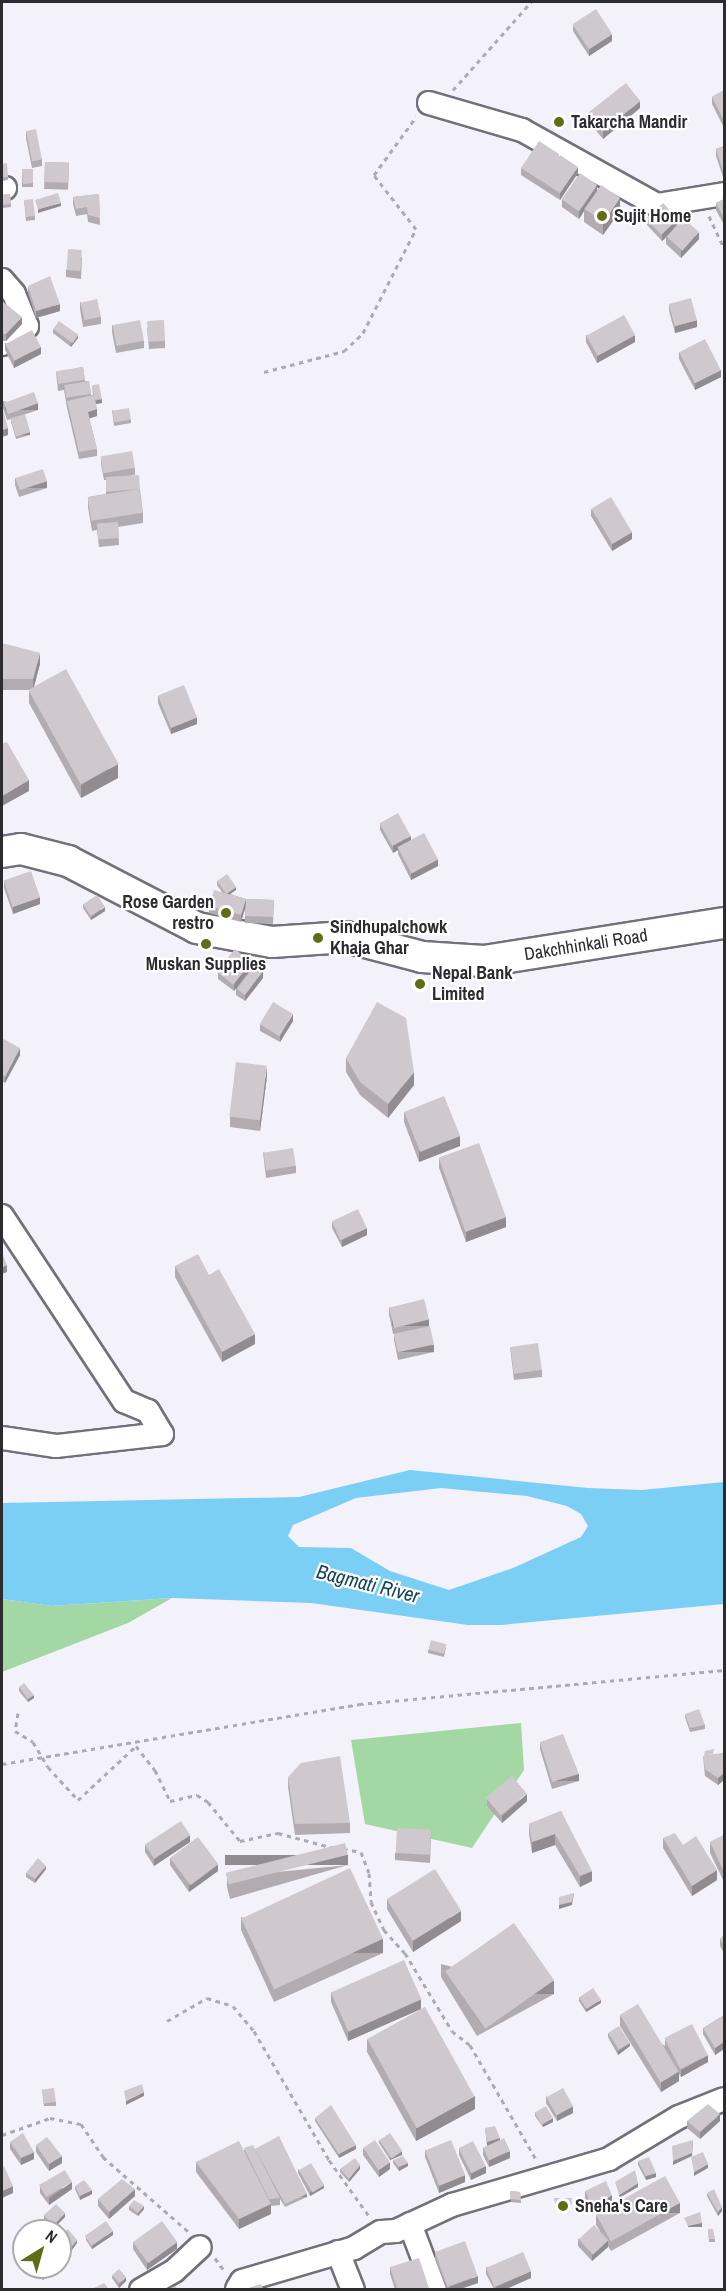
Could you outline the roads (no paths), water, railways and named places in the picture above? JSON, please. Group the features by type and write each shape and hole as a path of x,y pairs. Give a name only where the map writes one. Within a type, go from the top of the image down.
{"main road":[{"name":"Dakchhinkali Road","path":"2,852 21,849 68,861 197,928 272,942 346,937 422,957 484,961 724,923"}],"street":[{"path":"434,104 522,130 657,205 724,194"},
{"path":"2,280 14,294 27,326 2,344"},
{"path":"2,1216 124,1401 148,1411 162,1434 56,1446 2,1438"},
{"path":"237,2289 242,2281 338,2252 381,2232 410,2224 452,2205 552,2178 609,2159 679,2117 724,2099"},
{"path":"410,2224 435,2289"},
{"path":"141,2289 174,2271 200,2247"},
{"path":"338,2252 353,2289"}],"water":[{"name":"Bagmati River","path":"410,1470 588,1488 642,1490 724,1482 724,1604 501,1625 468,1625 311,1603 172,1598 52,1606 2,1599 2,1503 299,1497","holes":["441,1488 527,1496 567,1506 581,1514 588,1526 581,1537 513,1568 449,1590 390,1571 351,1548 299,1547 288,1536 293,1525 356,1498"]}],"place":[{"name":"Takarcha Mandir","path":"559,122"},
{"name":"Sujit Home","path":"602,216"},
{"name":"Rose Garden restro","path":"226,913"},
{"name":"Sindhupalchowk Khaja Ghar","path":"318,938"},
{"name":"Muskan Supplies","path":"206,944"},
{"name":"Nepal Bank Limited","path":"420,984"},
{"name":"Sneha's Care","path":"563,2206"}]}
